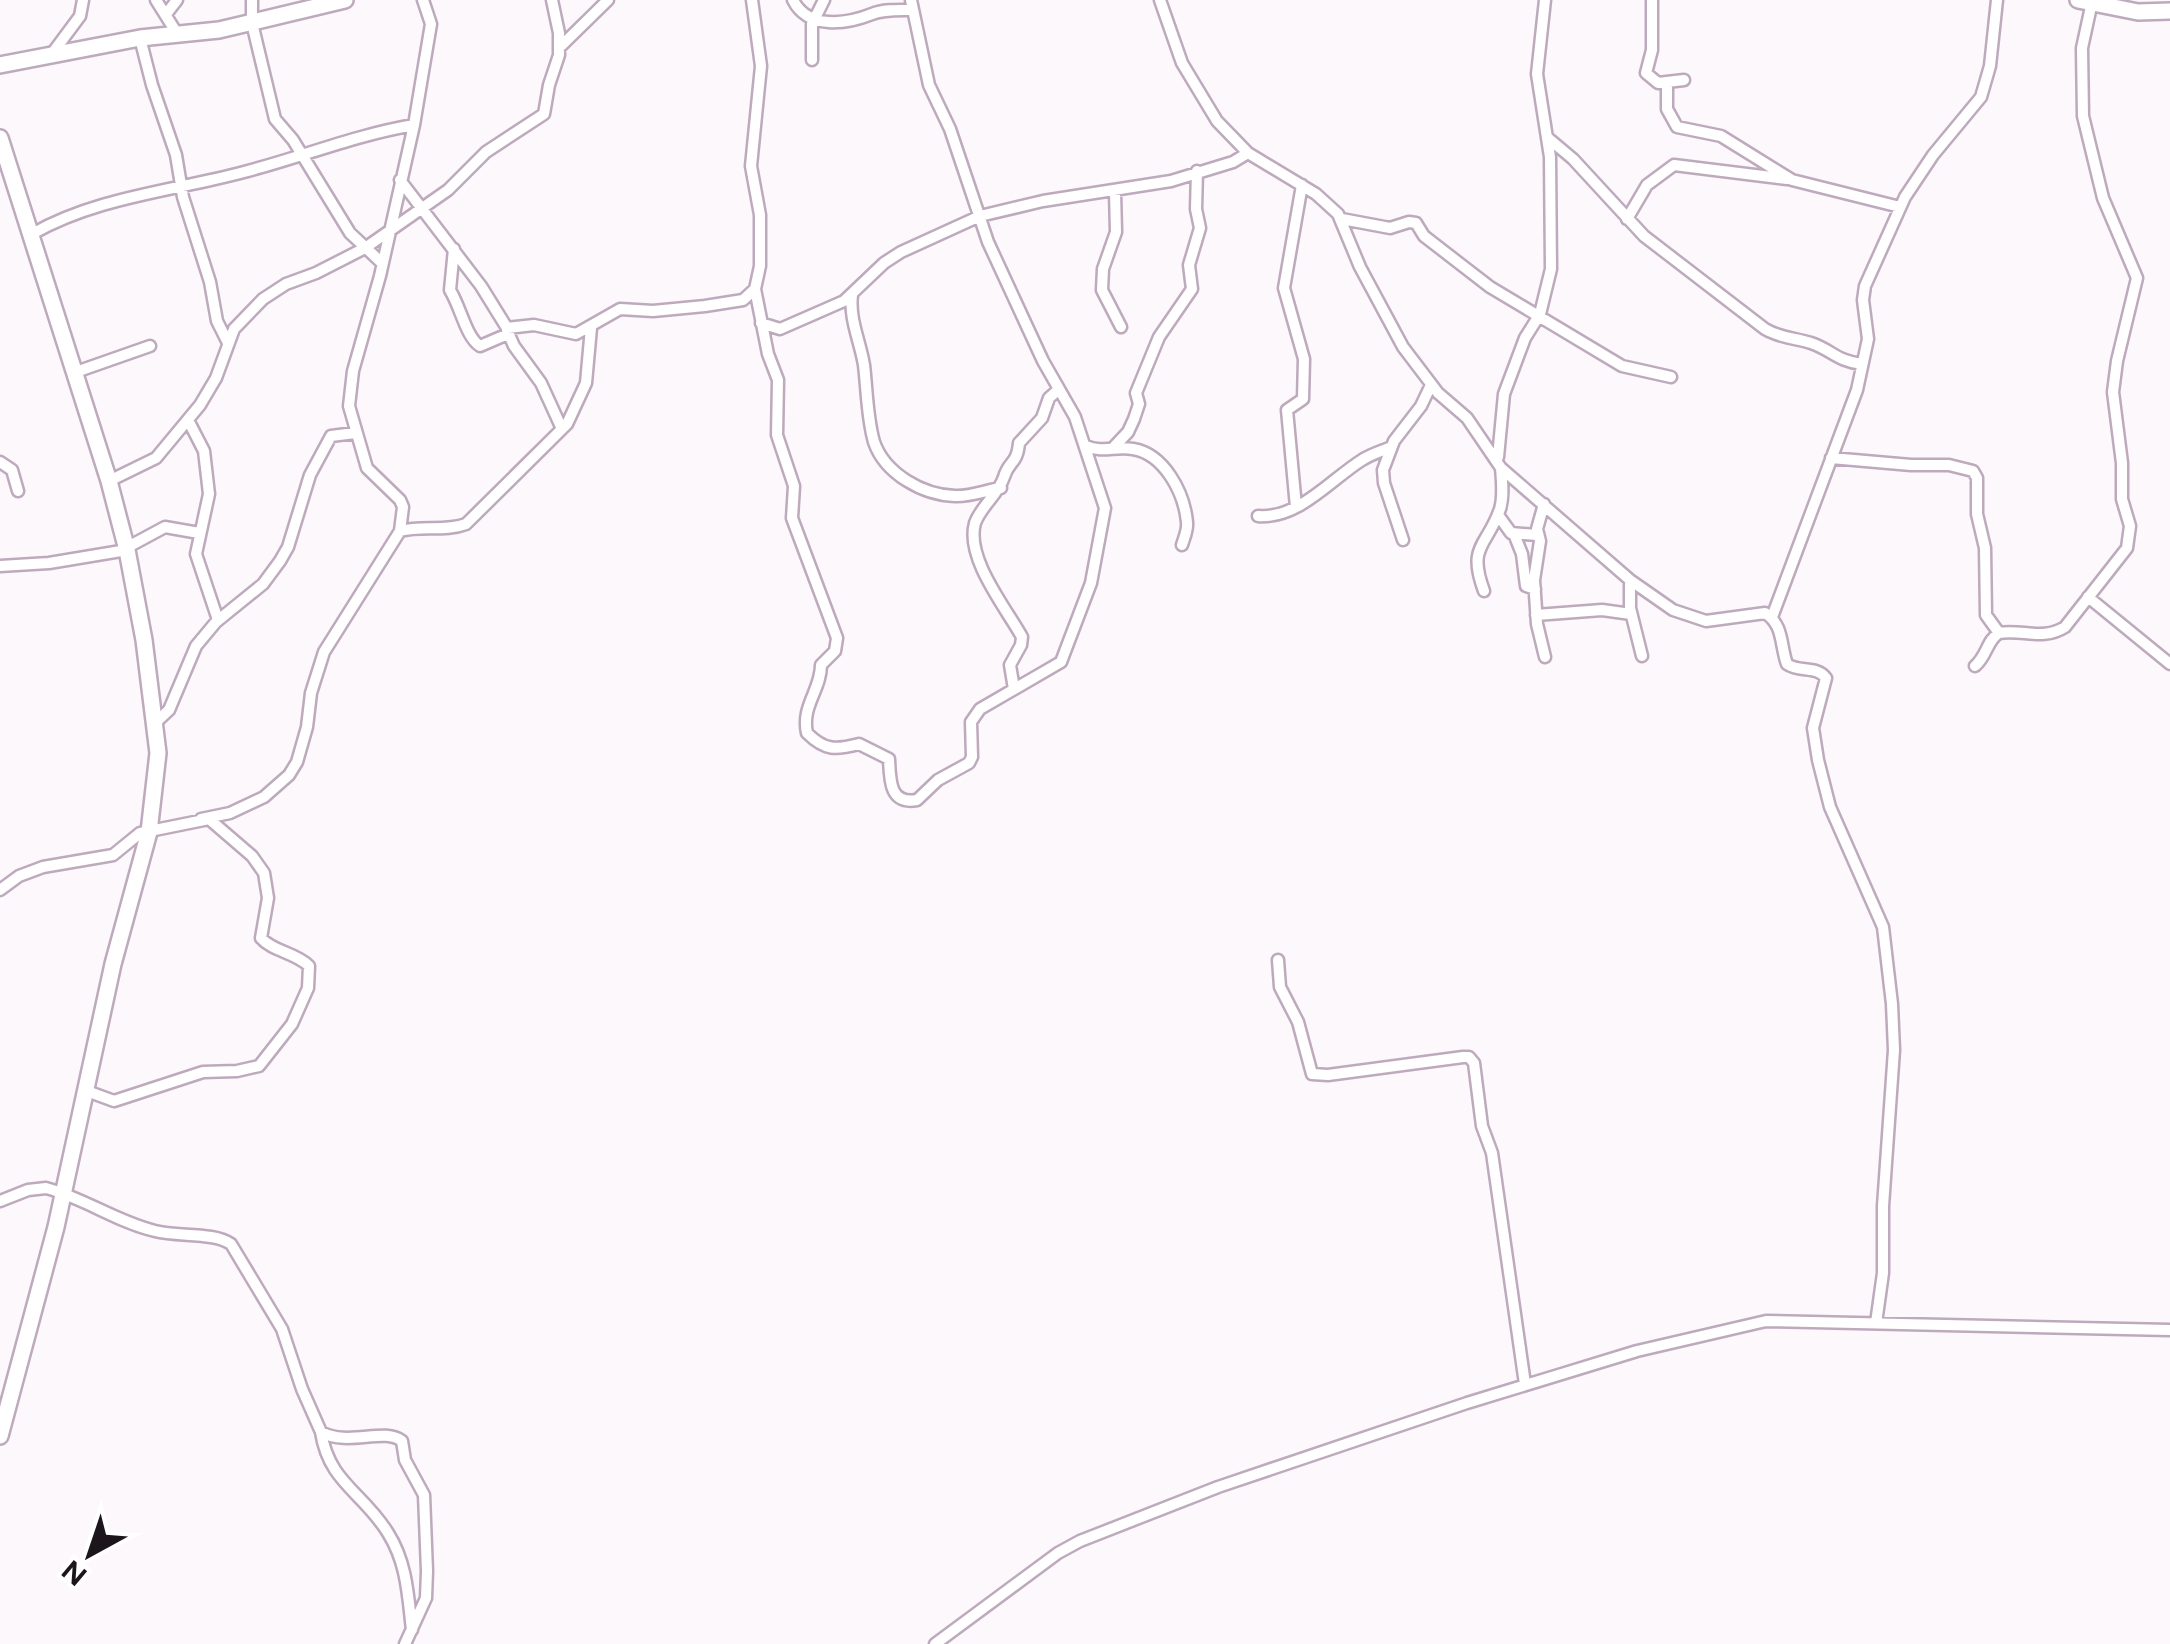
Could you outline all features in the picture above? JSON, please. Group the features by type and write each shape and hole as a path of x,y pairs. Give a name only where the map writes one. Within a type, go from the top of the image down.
{"street":[{"path":"51,55 76,22 83,0"},
{"path":"156,0 178,35"},
{"path":"167,13 176,0"},
{"path":"252,0 252,23 274,119 350,232 382,263"},
{"path":"0,65 140,38 252,23 345,0"},
{"path":"0,890 43,867 113,855 135,836 247,807 289,775 303,745 311,693 324,652 400,530 403,507 366,468 349,406 353,371 414,125 431,24 424,0"},
{"path":"108,481 152,462 188,420 216,378 228,343 243,318 277,288 364,248 454,186 486,152 544,114 560,48 552,0"},
{"path":"560,48 608,0"},
{"path":"752,0 760,66 751,166 760,215 760,266 755,289 778,380 777,436 794,486 792,518 837,638 834,651 821,665 822,672 804,713 807,733 828,748 838,750 859,744 885,755 894,794 910,802 938,780 965,766 972,756 974,715 1061,662 1092,582 1106,508 1074,417 994,257 950,130 928,84 912,5 837,24 800,12 793,0"},
{"path":"812,60 810,33 824,0"},
{"path":"1160,0 1179,57 1201,99 1248,153 1302,185 1342,219 1360,267 1403,347 1431,385 1467,418 1500,465 1630,580 1673,610 1706,621 1756,613 1772,618 1781,634 1788,664 1797,669 1816,670 1826,678 1813,728 1824,786 1882,927 1894,1050 1883,1206 1883,1273 1876,1323"},
{"path":"1484,592 1476,567 1480,544 1498,514 1502,494 1504,394 1525,338 1540,314 1551,269 1548,138 1537,74 1544,0"},
{"path":"1652,0 1652,50 1646,73 1653,81 1667,84 1684,80"},
{"path":"1772,618 1832,458 1862,364 1869,326 1863,293 1900,207 1933,155 1981,97 1995,37 1997,0"},
{"path":"1976,666 1986,655 1991,639 1999,633 2040,635 2060,631 2127,548 2131,535 2122,499 2122,463 2113,392 2137,281 2132,260 2103,198 2083,116 2085,1 2110,2 2138,12 2170,11"},
{"path":"140,38 176,155 217,321 228,343"},
{"path":"1667,84 1668,112 1676,127 1721,136 1788,179"},
{"path":"32,234 134,195 303,157 342,141 414,125"},
{"path":"0,138 127,549 155,723 156,791 84,1090 56,1226 0,1436"},
{"path":"1548,138 1656,246 1765,330 1816,345 1839,360 1862,364"},
{"path":"761,323 774,329 786,328 836,305 901,252 980,216 1043,201 1171,180 1233,162 1248,153"},
{"path":"1627,219 1647,186 1674,165 1788,179 1900,207"},
{"path":"1113,448 1130,428 1138,408 1136,393 1159,338 1192,289 1189,265 1200,228 1196,171"},
{"path":"0,190 15,178"},
{"path":"400,180 454,248 541,383 562,429"},
{"path":"1296,507 1287,410 1303,399 1304,359 1284,288 1302,185"},
{"path":"1114,192 1116,232 1107,254 1102,290 1121,327"},
{"path":"1342,219 1390,228 1409,222 1416,224 1424,236 1444,247 1479,280 1622,366 1672,378"},
{"path":"454,248 450,290 462,308 470,338 480,346 508,331 534,325 576,334 620,309 653,311 706,306 744,300 755,289"},
{"path":"852,294 872,431 879,454 911,484 922,489 952,496 1001,488"},
{"path":"400,530 466,524 562,429 586,383 591,328"},
{"path":"73,373 150,346"},
{"path":"1403,540 1382,476 1391,447 1431,385"},
{"path":"1014,688 1010,666 1022,645 1022,637 986,578 975,548 974,529 980,514 1001,488 1004,474 1019,456 1019,444 1042,418 1049,398 1058,390"},
{"path":"188,420 200,438 209,494 196,554 218,620"},
{"path":"155,723 170,710 196,646 218,620 264,584 280,562 310,475 330,436 355,433"},
{"path":"1086,446 1152,453 1169,475 1187,524 1182,546"},
{"path":"1258,516 1278,516 1296,507 1359,461 1391,447"},
{"path":"1832,458 1911,466 1949,465 1973,471 1985,548 1986,615 1999,633"},
{"path":"0,462 12,470 18,491"},
{"path":"1544,504 1538,520 1535,589 1545,657"},
{"path":"1498,514 1514,534 1522,554 1526,586 1535,589"},
{"path":"0,566 48,563 127,549 165,527 199,533"},
{"path":"1514,534 1538,536"},
{"path":"1630,580 1632,614 1642,656"},
{"path":"2088,598 2170,664"},
{"path":"1536,615 1602,610 1632,614"},
{"path":"84,1090 114,1101 203,1072 249,1070 259,1066 276,1047 302,1004 311,974 309,966 302,958 266,944 261,938 268,898 261,866 217,824 202,819"},
{"path":"1278,960 1280,987 1298,1022 1312,1074 1328,1076 1466,1056 1474,1063 1482,1126 1492,1153 1525,1384"},
{"path":"0,1201 46,1188 154,1231 190,1238 222,1238 231,1244 282,1330 329,1465 372,1511 395,1545 408,1581 412,1630"},
{"path":"934,1644 1080,1540 1218,1487 1525,1384 1637,1351 1766,1321 2170,1330"},
{"path":"320,1432 358,1440 397,1436 424,1495 426,1598 406,1644"}]}
